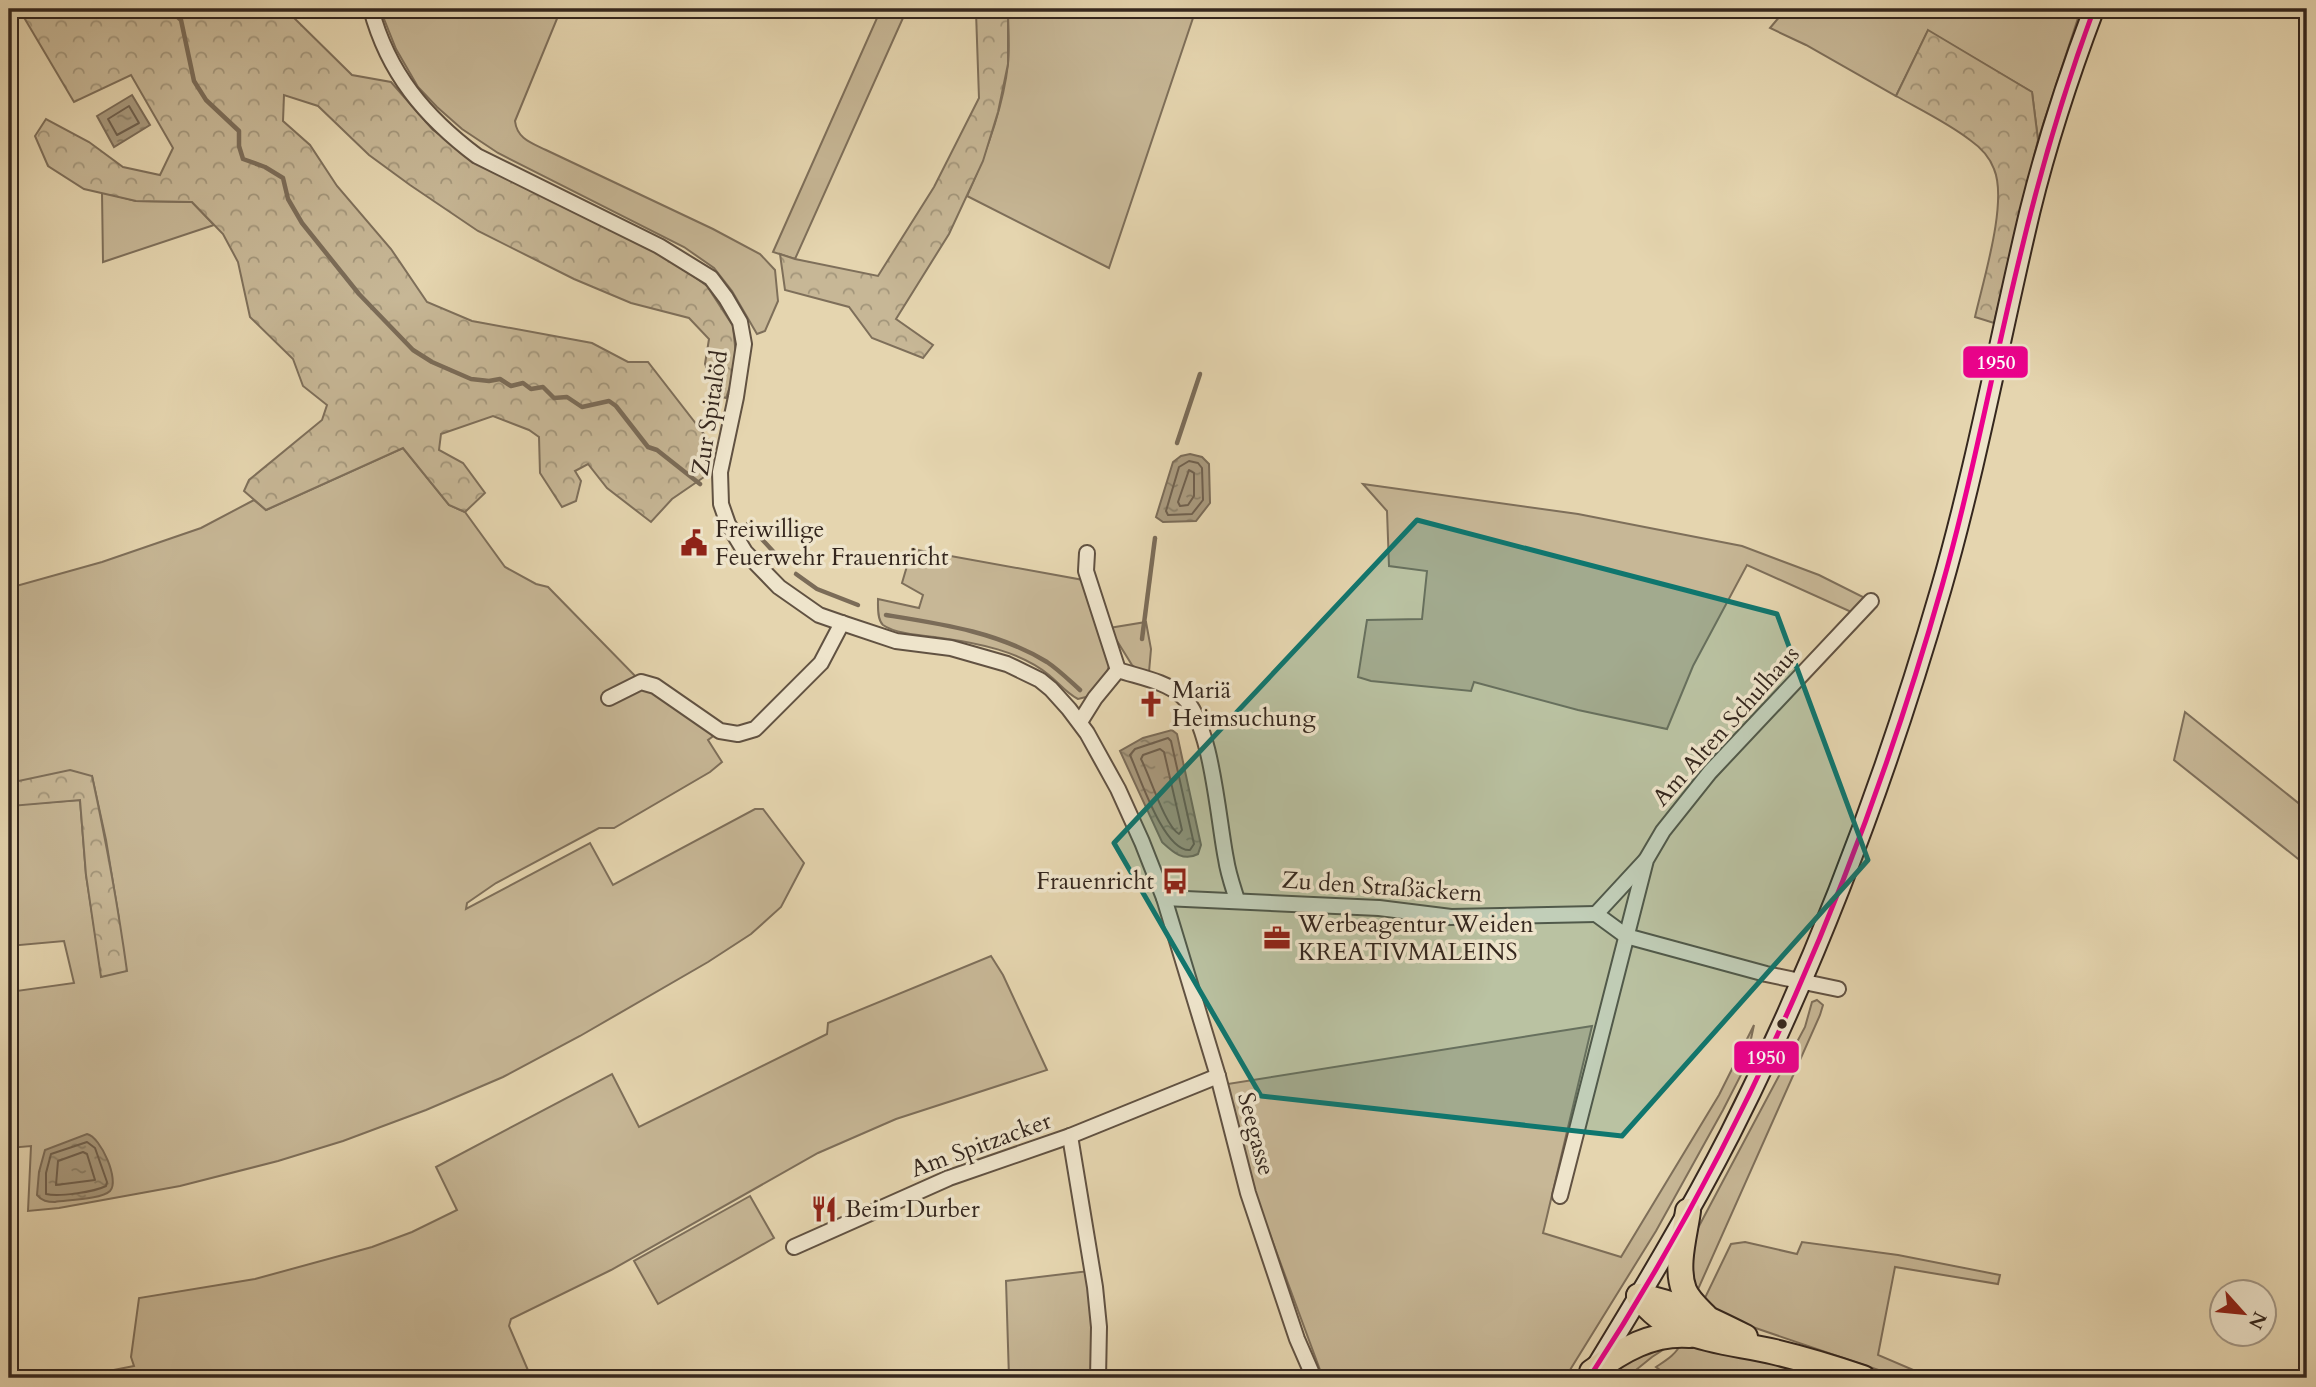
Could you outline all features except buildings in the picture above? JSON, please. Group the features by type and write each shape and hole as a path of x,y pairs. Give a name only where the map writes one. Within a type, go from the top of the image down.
{"highway":[{"path":"1688,1211 1682,1255 1682,1282 1703,1326"},
{"path":"1639,1296 1649,1310 1672,1326 1703,1326 1740,1346 1773,1351 1863,1378"},
{"path":"1590,1375 1624,1350 1658,1337 1703,1326"}],"main road":[{"path":"1590,1375 1639,1296 1729,1135 1801,982 1876,788 1901,719 1942,586 2031,209 2063,96 2094,9"}],"street":[{"name":"Zur Spitalöd","path":"371,9 376,29 407,89 453,138 477,156 659,246 711,278 726,298 740,322 744,344 743,363 720,472 720,504 745,552 779,587 819,615 842,623 896,641 951,648 1007,664 1040,680 1080,722"},
{"path":"1087,553 1086,570 1118,670"},
{"name":"Am Alten Schulhaus","path":"1560,1196 1646,860 1663,831 1710,772 1871,601"},
{"path":"609,698 641,682 655,686 720,732 738,734 755,729 821,663 842,623"},
{"path":"1080,722 1118,670"},
{"path":"1118,670 1174,690 1185,698 1192,709 1201,730 1212,774 1226,861 1237,900"},
{"name":"Seegasse","path":"1080,722 1118,789 1164,898 1218,1076 1248,1193 1297,1339 1314,1378"},
{"path":"1646,860 1596,914 1626,936 1766,974 1838,989"},
{"name":"Zu den Straßäckern","path":"1164,898 1379,908 1451,917 1596,914"},
{"name":"Am Spitzacker","path":"794,1247 949,1178 1070,1136 1218,1076"},
{"name":"Am Spitzacker","path":"1070,1136 1095,1287 1098,1378"}],"highlighted area":[{"path":"1417,520 1777,614 1868,860 1622,1136 1261,1096 1114,843"}],"green space":[{"path":"19,9 285,9 352,75 391,82 433,130 497,173 673,261 707,286 733,326 737,366 726,398 718,396 705,364 709,339 689,318 631,303 574,279 478,231 369,155 318,106 284,95 283,121 310,145 337,186 391,249 427,302 472,321 592,343 628,362 648,362 714,447 707,475 672,499 651,522 607,488 588,464 575,471 581,481 576,501 562,507 540,473 539,437 529,430 493,416 441,434 439,450 463,463 485,493 465,512 449,505 403,448 266,510 244,491 249,480 322,420 327,405 303,386 293,359 250,317 238,262 223,234 192,202 136,201 84,189 48,166 35,136 46,119 89,142 123,167 160,175 173,148 131,75 74,102"},
{"path":"380,9 561,9 515,121 519,132 526,140 760,254 775,270 778,301 765,331 757,334 732,291 714,268 684,247 498,153 462,129 418,87 396,49"},
{"path":"881,9 907,9 795,259 773,252"},
{"path":"978,9 1008,9 1008,64 998,112 983,161 949,234 896,319 933,345 923,358 872,338 849,307 785,290 780,254 878,276 934,187 979,98"},
{"path":"1008,9 1196,9 1109,268 967,196 987,148 1006,81 1009,57"},
{"path":"1786,9 2081,9 2038,140 2032,92 1928,31 1896,96 1806,45 1770,28"},
{"path":"1928,30 2032,92 2038,140 1994,323 1975,317 1996,221 1998,183 1994,169 1981,149 1962,134 1896,96"},
{"path":"102,192 136,201 192,202 214,225 103,262"},
{"path":"403,448 449,505 465,512 505,567 536,584 548,587 641,682 720,731 708,740 722,762 710,772 614,828 599,828 496,883 467,903 466,909 590,843 613,885 755,809 763,809 804,863 781,907 751,934 580,1036 503,1077 343,1141 278,1161 180,1186 28,1211 31,1146 9,1148 9,992 74,983 64,941 9,946 9,588 102,562 201,528 254,500 266,510","holes":["92,776 119,919 102,977 86,875 80,800 11,805"]},
{"path":"1363,484 1578,514 1742,546 1819,575 1871,601 1858,615 1747,565 1693,666 1667,729 1578,710 1474,682 1471,691 1371,681 1358,677 1367,620 1422,619 1427,571 1389,566 1387,511"},
{"path":"912,549 1083,580 1111,660 1104,681 1086,697 1078,699 1038,667 1012,654 969,643 903,633 883,625 879,616 878,599 919,608 923,595 902,583"},
{"path":"1146,622 1151,649 1149,672 1138,670 1132,665 1109,628"},
{"path":"2185,712 2307,810 2307,866 2174,760"},
{"path":"70,770 92,776 127,971 101,977 86,875 80,800 11,806 9,783"},
{"path":"991,956 1003,975 1047,1070 896,1119 818,1153 611,1270 511,1319 509,1326 530,1375 521,1378 73,1378 134,1366 131,1357 139,1298 255,1279 372,1247 412,1232 457,1210 436,1167 612,1074 639,1127 827,1034 828,1023"},
{"path":"1817,1000 1823,1005 1820,1015 1695,1296 1689,1253 1698,1228 1805,1027 1812,1002"},
{"path":"1754,1025 1745,1067 1723,1110 1656,1231 1565,1378 1323,1378 1215,1086 1592,1026 1543,1233 1621,1257 1719,1095"},
{"path":"750,1196 774,1238 658,1304 634,1261"},
{"path":"1745,1242 1797,1254 1802,1242 1898,1255 2000,1275 1998,1284 1895,1267 1878,1355 1932,1378 1902,1378 1732,1320 1702,1304 1731,1244"},
{"path":"1089,1271 1096,1378 1009,1378 1006,1281"},
{"path":"1681,1343 1776,1363 1822,1378 1667,1378 1668,1376 1656,1367 1674,1354"},
{"path":"1669,1346 1626,1378 1608,1378 1630,1358"}],"water":[{"path":"132,95 150,125 114,147 97,116"},
{"path":"1190,454 1202,457 1209,464 1210,503 1196,521 1163,522 1156,517 1173,462"},
{"path":"1172,730 1177,734 1201,845 1198,854 1188,857 1178,855 1162,842 1120,751 1143,738"},
{"path":"87,1134 98,1143 111,1169 113,1178 110,1191 100,1196 76,1200 52,1202 41,1199 37,1195 45,1150"}],"waterway":[{"path":"169,9 181,20 194,81 206,100 239,131 239,146 243,159 265,167 283,178 288,199 302,223 359,294 413,350 432,362 471,379 500,379 511,386 523,383 531,389 543,387 554,398 567,397 582,407 609,401 616,406 648,447 657,450 700,484"},
{"path":"1177,443 1200,374"},
{"path":"748,524 782,561"},
{"path":"1142,639 1155,538"},
{"path":"796,574 817,589 858,605"},
{"path":"886,615 949,626 1009,643 1047,662 1080,690"}],"transit line":[{"name":"1950","path":"1589,1378 1700,1191 1749,1094 1795,996 1876,793 1942,586 2036,193 2094,9"}],"place":[{"name":"Freiwillige Feuerwehr Frauenricht","path":"694,543"},
{"name":"Mariä Heimsuchung","path":"1151,704"},
{"name":"Frauenricht","path":"1175,881"},
{"name":"Werbeagentur Weiden KREATIVMALEINS","path":"1277,938"},
{"name":"Beim Durber","path":"824,1209"}]}
